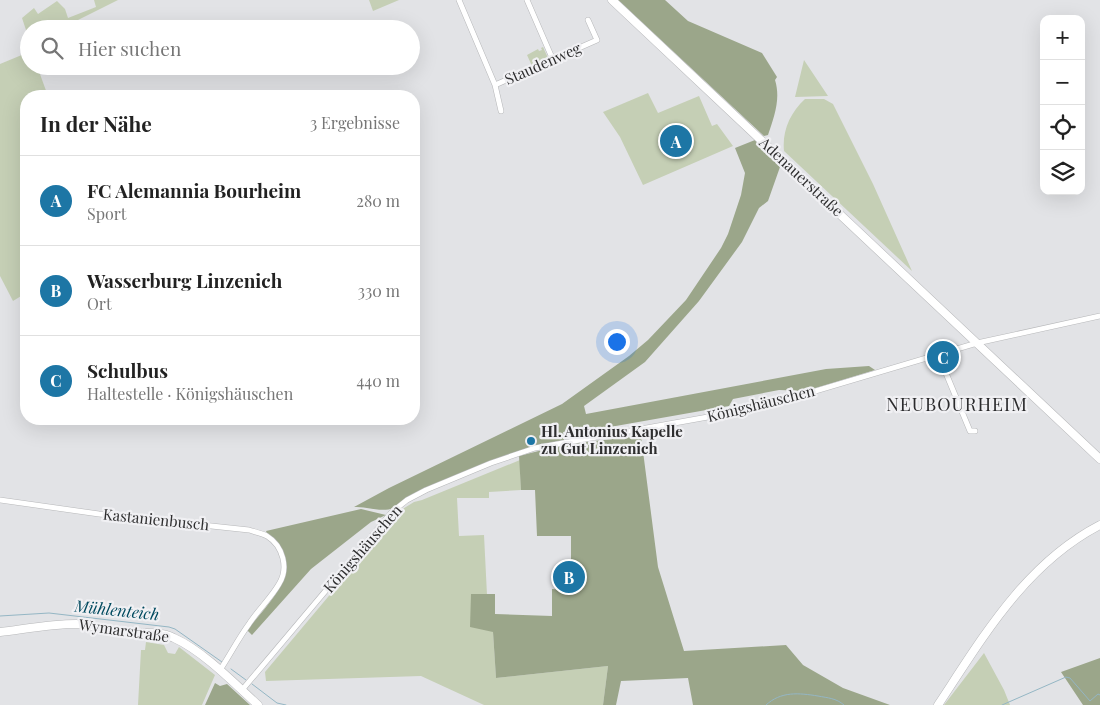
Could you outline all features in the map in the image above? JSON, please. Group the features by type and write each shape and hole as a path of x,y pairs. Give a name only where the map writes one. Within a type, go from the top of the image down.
{"street":[{"path":"459,0 495,85 501,111"},
{"path":"526,0 553,60"},
{"name":"Adenauerstraße","path":"612,0 1100,459"},
{"name":"Staudenweg","path":"495,85 597,40 588,20"},
{"name":"Königshäuschen","path":"242,690 387,518 402,504 418,494 491,463 535,448 758,408 978,343 1100,316"},
{"path":"938,354 970,430 975,431"},
{"name":"Kastanienbusch","path":"0,500 99,514 249,530 260,533 271,540 279,549 284,562 282,576 278,586 247,626 220,670"},
{"path":"938,705 988,630 1021,587 1053,556 1100,525"},
{"name":"Wymarstraße","path":"0,632 51,625 76,624 122,633 145,632 162,634 184,642 220,670 258,705"}],"green space":[{"path":"94,0 118,0 78,20 23,20 22,18 34,8 38,14 57,1 65,9 68,18 96,7"},
{"path":"369,0 399,0 373,11"},
{"path":"618,0 665,0 688,21 762,53 777,77 775,80 777,87 776,108 768,135 764,136"},
{"path":"543,47 548,58 532,66 527,55 538,49 539,51 542,50 541,48"},
{"path":"20,56 20,75 40,75 46,90 20,90 20,297 13,301 0,276 0,64"},
{"path":"804,60 828,96 795,97"},
{"path":"648,93 658,113 699,96 712,126 717,124 733,146 643,185 620,137 603,112"},
{"path":"805,99 824,99 833,104 873,184 912,271 784,151 784,136 788,123 795,110"},
{"path":"755,140 780,167 768,201 759,208 742,242 699,301 645,362 584,406 586,414 826,369 869,366 875,370 806,391 779,390 733,399 729,406 610,427 563,432 564,440 528,448 495,460 394,508 384,510 354,507 562,404 648,340 686,300 721,248 728,234 741,195 745,173 735,148"},
{"path":"641,436 658,567 684,651 786,645 803,665 843,688 890,705 693,705 688,678 621,681 616,705 603,705 608,666 496,678 493,632 470,627 471,594 495,594 495,614 552,616 552,589 577,591 577,566 571,565 571,536 537,536 535,490 521,490 519,456 566,444"},
{"path":"520,460 521,490 489,492 489,498 457,498 459,536 484,535 487,595 471,594 493,632 496,678 608,666 603,705 484,705 421,676 266,681 265,672 401,510 414,502"},
{"path":"361,509 386,515 371,522 311,569 252,635 247,630 280,588 286,569 283,557 266,531"},
{"path":"146,642 164,645 168,653 175,654 179,647 215,675 202,705 138,705 141,650 145,650"},
{"path":"984,653 1010,705 944,705"},
{"path":"1100,658 1100,705 1083,705 1061,672"},
{"path":"215,683 220,686 227,684 250,705 205,705"}],"waterway":[{"name":"Mühlenteich","path":"0,616 49,613 169,627 175,629 222,662"},
{"name":"Mühlenteich","path":"231,669 246,680"},
{"name":"Mühlenteich","path":"1002,705 1066,677 1070,678 1090,701 1098,694 1100,695"},
{"name":"Mühlenteich","path":"252,684 277,703 286,705"},
{"name":"Mühlenteich","path":"766,705 778,697 790,694 832,699 844,705"}],"place":[{"name":"FC Alemannia Bourheim","path":"676,141"},
{"name":"Schulbus","path":"943,357"},
{"name":"Hl. Antonius Kapelle zu Gut Linzenich","path":"531,441"},
{"name":"Wasserburg Linzenich","path":"569,577"}],"district":[{"name":"NEUBOURHEIM","path":"957,405"}]}
